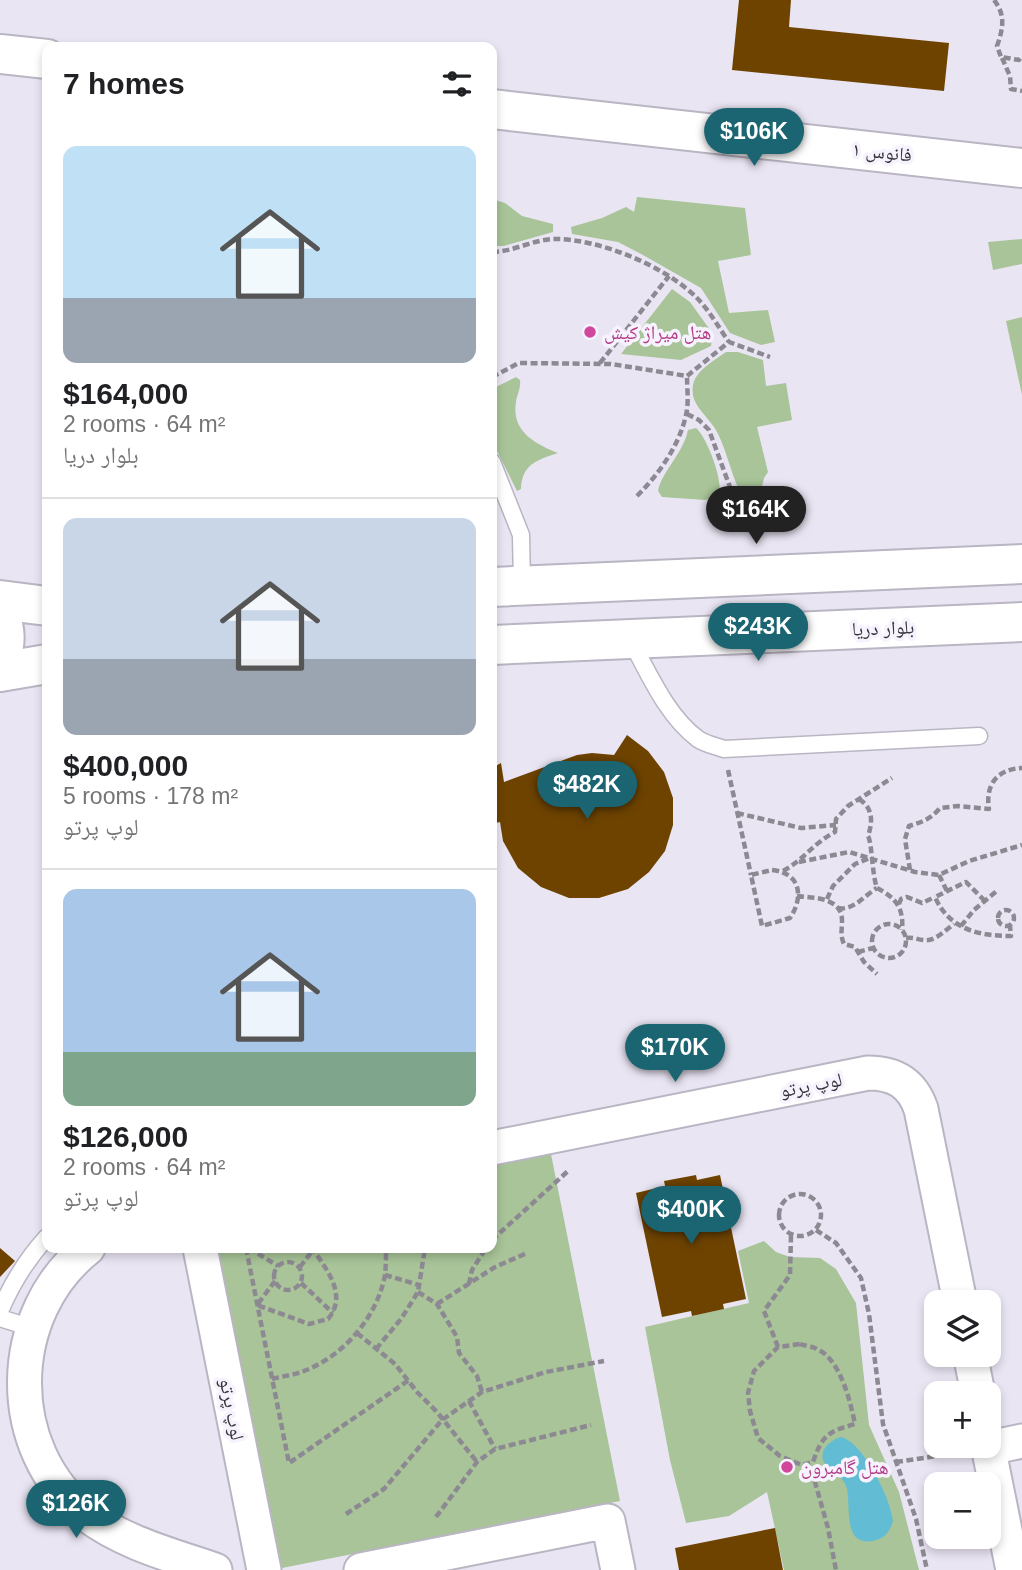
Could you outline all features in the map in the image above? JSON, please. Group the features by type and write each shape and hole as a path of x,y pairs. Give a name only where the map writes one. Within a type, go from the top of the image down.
{"main road":[{"path":"0,54 42,58"},
{"name":"فانوس ۱","path":"497,110 1022,168"},
{"path":"507,586 1022,564"},
{"path":"0,600 42,605"},
{"path":"0,616 6,634 5,649 0,660"},
{"name":"بلوار دریا","path":"497,645 1022,622"},
{"path":"0,672 42,665"}],"street":[{"name":"لوپ پرتو","path":"497,1147 868,1073 896,1076 916,1095 921,1109 958,1290"},
{"path":"83,1253 59,1277 43,1301 32,1328 25,1357 23,1386 14,1417 35,1443 48,1469 65,1493 86,1514 136,1543 215,1570"},
{"name":"لوپ پرتو","path":"201,1253 264,1570"},
{"path":"1001,1445 1022,1441"},
{"path":"990,1458 1013,1570"},
{"path":"361,1570 608,1521 618,1570"}],"lane":[{"path":"497,475 521,535 507,586"},
{"path":"629,639 657,689 680,721 700,740 724,749 979,736"},
{"path":"0,1311 11,1285 42,1243"},
{"path":"0,1318 32,1328"}],"path":[{"path":"994,0 1003,20 1003,31 997,46 1010,76 1012,89 1022,91"},
{"path":"1001,57 1019,60 1022,56"},
{"path":"497,251 552,239 578,241 620,252 669,276 697,298 729,342 770,357"},
{"path":"600,364 669,276"},
{"path":"497,374 519,363 600,364 688,376 729,342"},
{"path":"637,496 656,477 678,437 687,414 688,376"},
{"path":"687,414 699,420 709,430 734,498"},
{"path":"724,749 737,813 762,926 790,918 798,906 798,886 790,876 772,870 751,875"},
{"path":"910,870 905,839 909,826 926,821 940,808 958,806 989,809 987,796 990,784 999,774 1011,768 1022,768"},
{"path":"799,862 816,842 835,832 836,819 842,813 892,778"},
{"path":"859,799 868,804 870,812 870,858 877,888 899,904 904,916 902,930"},
{"path":"737,813 801,828 836,825"},
{"path":"782,872 799,862 849,852 939,876 969,860 1022,845"},
{"path":"827,899 833,886 855,864 870,858"},
{"path":"939,876 947,891"},
{"path":"899,904 901,899 907,897 922,903 966,882 985,901"},
{"path":"797,896 827,899 837,907 845,909 877,888"},
{"path":"961,926 998,890"},
{"path":"935,897 943,914 954,924 991,936 1011,936 1010,926 1015,917"},
{"path":"837,907 843,920 841,928 844,944 855,947 864,962 877,974"},
{"path":"1010,926 1000,924 999,914 1003,910 1022,918"},
{"path":"887,924 896,925 902,930 906,938 905,946 894,958 878,955 871,940 874,932 887,924"},
{"path":"906,938 932,940 954,924"},
{"path":"858,952 873,948"},
{"path":"497,1235 568,1171"},
{"path":"797,1194 810,1196 820,1205 822,1218 816,1230 804,1237 791,1235 782,1226 779,1213 785,1200 797,1194"},
{"path":"816,1230 836,1243 861,1278 869,1314 883,1424 916,1519 928,1570"},
{"path":"778,1347 764,1311 779,1294 790,1275 791,1235"},
{"path":"248,1253 289,1463 409,1380"},
{"path":"256,1253 278,1266"},
{"path":"300,1267 309,1253"},
{"path":"257,1305 309,1324 328,1319 338,1302 336,1288 314,1253"},
{"path":"272,1379 304,1371 333,1356 357,1333 374,1306 385,1275 386,1253"},
{"path":"376,1349 401,1319 418,1292 424,1253"},
{"path":"469,1284 472,1270 483,1253"},
{"path":"437,1304 495,1266 527,1253"},
{"path":"293,1262 300,1267 303,1275 301,1283 288,1290 280,1288 274,1273 278,1266 293,1262"},
{"path":"385,1275 419,1285"},
{"path":"257,1305 275,1281"},
{"path":"301,1283 333,1313"},
{"path":"418,1292 437,1304 457,1337 459,1353 477,1376 482,1392"},
{"path":"357,1333 395,1364 477,1462"},
{"path":"802,1465 813,1462 819,1444 827,1435 855,1424 847,1388 833,1365 819,1349 800,1344 778,1347 754,1371 748,1393 750,1411 758,1438 780,1456 802,1465 813,1475 828,1528 836,1570"},
{"path":"346,1514 384,1489 442,1420 482,1392 536,1375 604,1361"},
{"path":"469,1401 495,1449"},
{"path":"436,1517 477,1462 495,1449 591,1425"},
{"path":"896,1462 924,1457"}],"green space":[{"path":"637,197 745,208 751,255 718,261 729,313 768,310 775,342 761,345 730,333 701,288 643,255 618,242 572,234 571,227 602,218 626,207 634,212"},
{"path":"497,201 505,203 522,216 553,224 553,232 497,246"},
{"path":"1022,239 1022,264 993,270 988,242"},
{"path":"672,289 690,302 713,334 711,346 681,360 621,354"},
{"path":"1022,317 1022,395 1006,321"},
{"path":"726,352 738,352 763,360 766,386 786,383 792,420 757,427 768,472 760,496 751,499 743,497 716,430 693,396 693,385 698,375"},
{"path":"516,377 520,380 515,412 521,429 533,441 558,453 532,464 524,474 521,489 517,491 497,451 497,386"},
{"path":"696,428 714,460 719,496 705,500 662,497 658,491 660,484 682,447 688,430"},
{"path":"551,1154 620,1501 282,1568 219,1253 497,1253 497,1165"},
{"path":"764,1241 776,1252 790,1257 820,1258 836,1269 856,1303 869,1425 899,1492 919,1570 784,1570 767,1492 729,1516 686,1523 670,1460 645,1327 749,1303 738,1251"}],"water":[{"path":"841,1437 849,1441 867,1460 887,1499 893,1521 887,1533 879,1539 865,1541 858,1539 853,1533 846,1485 823,1460 825,1448"}],"building":[{"path":"739,0 791,0 789,27 949,43 944,91 732,70"},
{"path":"627,735 648,751 664,772 673,798 673,825 665,851 649,872 628,889 599,898 569,898 541,887 518,868 503,841 500,822 497,823 497,765 501,763 504,782 577,755 614,755"},
{"path":"696,1175 697,1180 720,1175 746,1299 723,1304 724,1309 692,1316 691,1311 662,1317 636,1193 665,1186 664,1181"},
{"path":"0,1248 15,1261 0,1277"},
{"path":"775,1528 783,1570 679,1570 675,1548"}],"place":[{"name":"هتل میراژ کیش","path":"590,332"},
{"name":"هتل گامبرون","path":"787,1467"}]}
